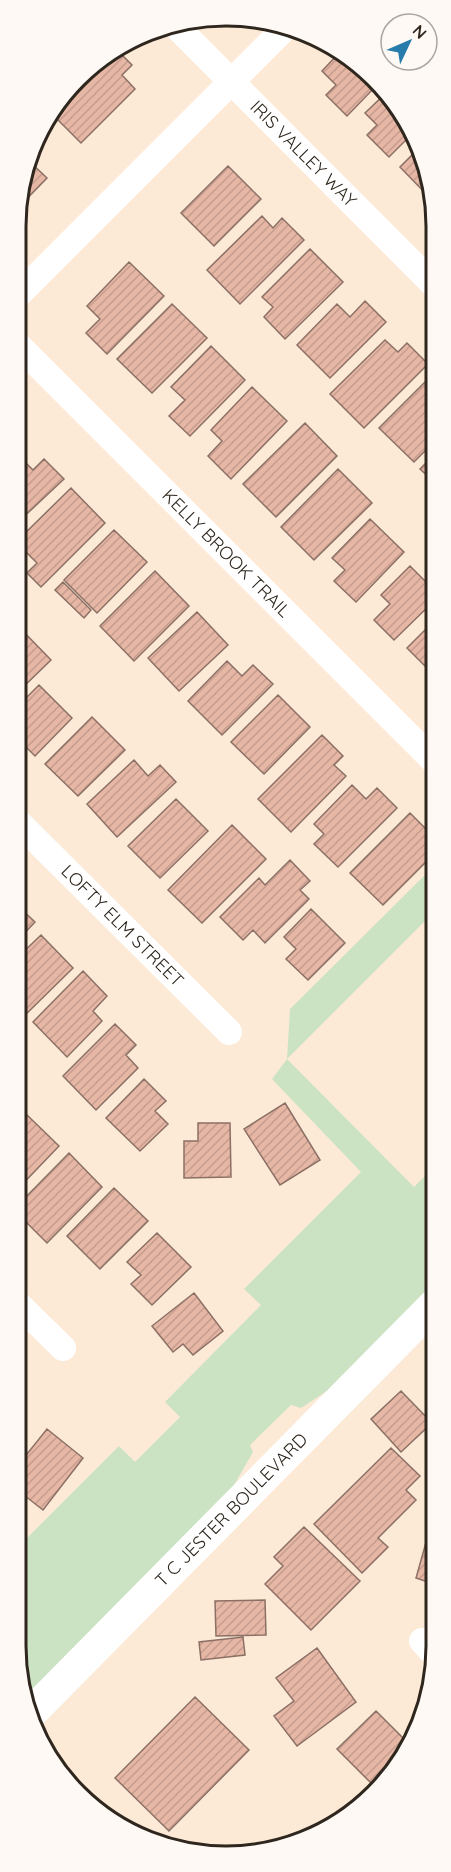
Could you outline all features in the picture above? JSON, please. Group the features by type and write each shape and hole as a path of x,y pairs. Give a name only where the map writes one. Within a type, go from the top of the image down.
{"street":[{"name":"IRIS VALLEY WAY","path":"181,31 426,277"},
{"path":"26,287 280,33"},
{"name":"KELLY BROOK TRAIL","path":"26,353 426,753"},
{"name":"LOFTY ELM STREET","path":"26,830 228,1032"},
{"path":"26,1312 63,1348"},
{"name":"T C JESTER BOULEVARD","path":"35,1708 426,1313"}],"green space":[{"path":"426,874 426,920 287,1059 290,1009"},
{"path":"287,1059 414,1187 426,1175 426,1297 345,1379 301,1408 291,1405 250,1445 253,1452 229,1494 31,1693 26,1660 26,1539 119,1446 135,1462 180,1417 165,1402 261,1305 244,1289 361,1172 272,1079"}],"building":[{"path":"122,55 132,65 122,75 135,89 81,143 57,119 84,84"},
{"path":"335,58 372,90 347,116 326,95 336,85 322,71"},
{"path":"380,99 405,137 406,140 389,157 367,135 377,125 365,113"},
{"path":"412,155 422,190 400,167"},
{"path":"35,166 47,178 27,199"},
{"path":"228,166 261,199 214,246 181,213"},
{"path":"262,216 273,228 282,218 304,240 240,304 207,270"},
{"path":"310,249 343,282 285,339 264,317 273,307 262,297"},
{"path":"129,262 164,296 107,354 86,333 100,319 87,306"},
{"path":"365,301 386,322 330,378 297,345 337,304 350,317"},
{"path":"172,304 207,338 152,393 117,359"},
{"path":"385,340 398,352 407,343 426,362 426,366 364,428 330,394"},
{"path":"211,346 245,380 190,436 169,416 185,400 171,387"},
{"path":"426,381 426,450 414,462 379,428"},
{"path":"252,387 287,421 231,479 208,456 222,441 211,430"},
{"path":"305,423 337,456 276,517 243,484"},
{"path":"44,459 64,479 26,515 26,463 33,470"},
{"path":"426,463 426,475 420,469"},
{"path":"338,469 372,503 314,560 281,527"},
{"path":"71,488 105,523 41,587 27,573 37,563 26,552 26,532"},
{"path":"370,519 404,552 356,602 334,581 345,570 332,558"},
{"path":"114,530 147,562 97,613 64,580"},
{"path":"410,566 426,582 426,609 394,640 374,620 390,604 381,595"},
{"path":"155,571 189,606 134,661 100,626"},
{"path":"63,582 91,610 84,618 55,590"},
{"path":"197,612 228,645 179,691 148,658"},
{"path":"426,629 426,667 407,648"},
{"path":"26,634 51,660 26,684"},
{"path":"227,661 242,676 253,665 273,684 222,735 188,701"},
{"path":"39,685 72,718 35,756 26,747 26,698"},
{"path":"278,695 310,727 264,774 231,742"},
{"path":"92,717 125,750 78,796 45,764"},
{"path":"322,735 343,756 334,765 346,776 291,832 258,799"},
{"path":"134,760 148,776 160,765 176,782 117,837 87,804"},
{"path":"352,785 366,799 377,788 397,808 338,867 314,844 324,834 314,824"},
{"path":"176,799 208,831 160,878 128,846"},
{"path":"410,813 426,829 426,862 383,905 350,873"},
{"path":"232,825 266,859 202,923 168,890"},
{"path":"290,860 310,881 300,890 309,899 265,943 253,930 243,940 220,917 259,878 265,885"},
{"path":"311,909 345,943 308,980 286,959 296,949 284,937"},
{"path":"26,913 35,922 26,931"},
{"path":"41,935 73,968 26,1014 26,949"},
{"path":"83,971 107,996 93,1011 102,1021 67,1057 33,1022"},
{"path":"115,1024 136,1045 126,1055 138,1068 96,1110 63,1076"},
{"path":"144,1079 166,1101 155,1111 168,1124 140,1151 106,1118"},
{"path":"285,1103 320,1160 280,1185 244,1129"},
{"path":"26,1114 59,1146 26,1181"},
{"path":"198,1123 230,1123 231,1177 184,1178 184,1141 198,1141"},
{"path":"69,1153 102,1187 47,1243 26,1222 26,1197"},
{"path":"114,1188 148,1221 100,1269 67,1236"},
{"path":"157,1233 191,1267 152,1305 131,1284 141,1275 127,1262"},
{"path":"194,1293 223,1331 193,1355 183,1344 173,1352 152,1326"},
{"path":"401,1391 426,1417 426,1429 401,1452 371,1419"},
{"path":"47,1429 83,1458 43,1510 26,1497 26,1455"},
{"path":"391,1448 420,1476 406,1490 416,1500 378,1538 388,1547 362,1573 314,1524"},
{"path":"304,1527 360,1581 311,1630 265,1584 283,1566 274,1557"},
{"path":"426,1542 426,1581 416,1578"},
{"path":"265,1600 266,1635 216,1636 215,1601"},
{"path":"243,1637 245,1655 201,1660 199,1642"},
{"path":"317,1648 356,1702 297,1746 274,1716 294,1701 276,1678"},
{"path":"195,1697 249,1750 169,1831 115,1778"},
{"path":"376,1711 403,1738 392,1758 371,1783 337,1749"}]}
